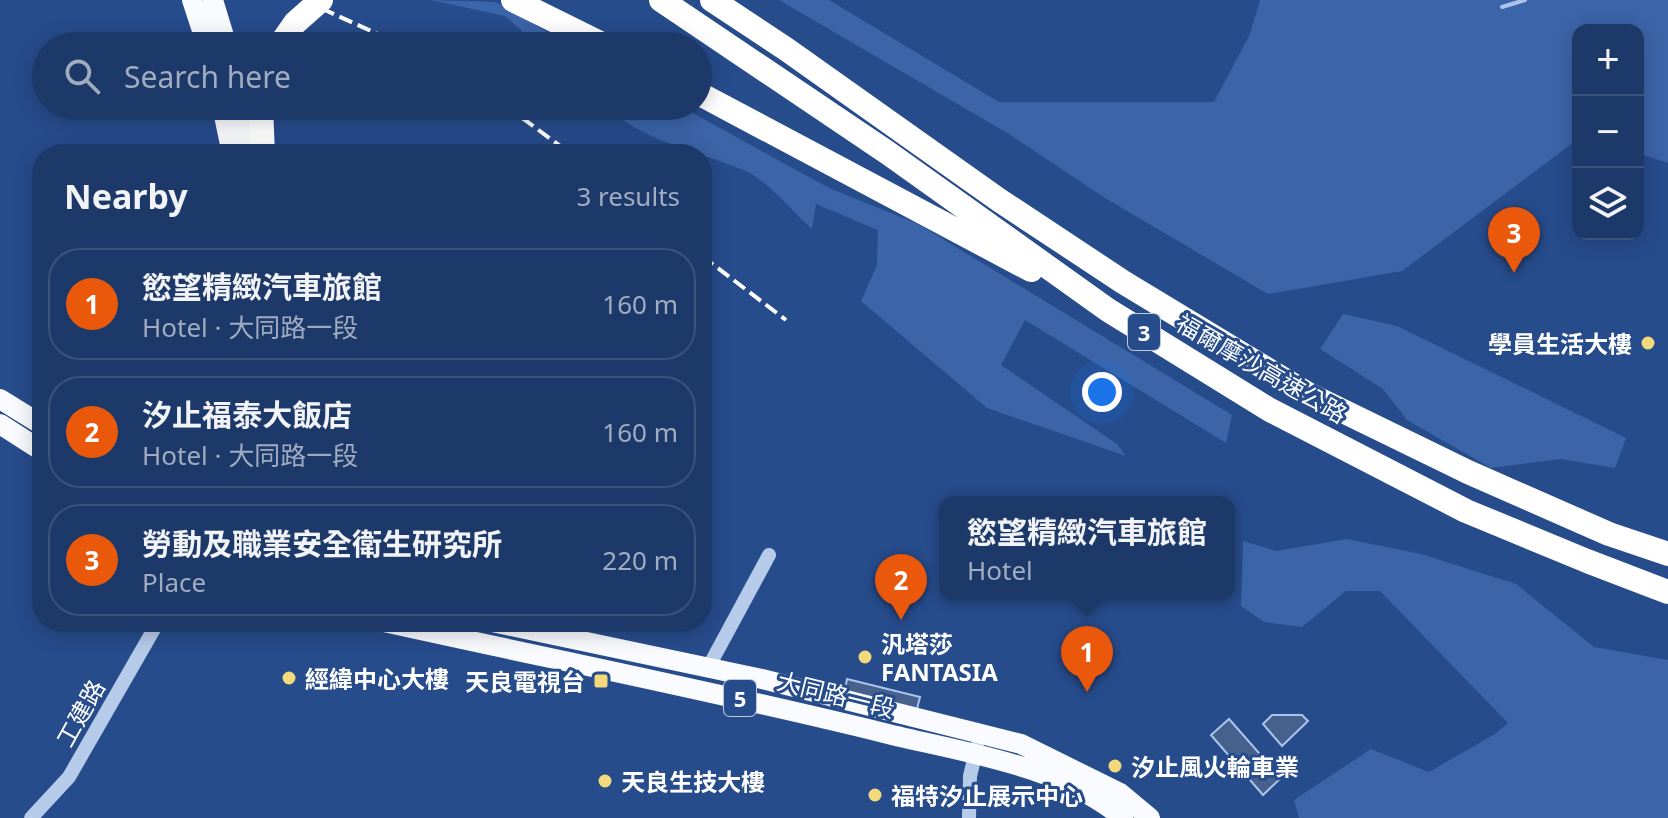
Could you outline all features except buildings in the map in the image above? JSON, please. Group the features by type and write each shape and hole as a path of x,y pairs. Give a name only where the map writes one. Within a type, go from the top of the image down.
{"highway":[{"path":"289,32 321,0"},
{"path":"513,0 578,32"},
{"name":"福爾摩沙高速公路","path":"661,0 708,32"},
{"name":"福爾摩沙高速公路","path":"712,0 999,200 1123,282 1308,394 1468,472 1609,534 1668,554"},
{"name":"福爾摩沙高速公路","path":"712,34 888,153 1108,310 1270,410 1466,511 1668,592"},
{"path":"712,100 854,174 940,224 1108,310"},
{"path":"262,120 263,144"}],"main road":[{"path":"192,0 213,32"},
{"path":"213,0 218,32"},
{"path":"225,120 230,144"},
{"path":"243,120 248,144"},
{"path":"7,403 32,419"},
{"path":"4,427 32,445"},
{"name":"大同路一段","path":"431,632 755,701 1018,765 1090,796 1123,818"},
{"name":"大同路一段","path":"539,632 708,668 1021,744 1120,793 1150,818"}],"street":[{"path":"4,427 7,403"},
{"path":"708,668 769,555"},
{"name":"工建路","path":"31,818 69,777 152,632"},
{"path":"969,818 970,776 980,733"}],"shaded area":[{"path":"430,0 496,2 547,32 523,32 505,16"},
{"path":"779,0 829,0 999,102 1214,102 1250,34 1260,0 1668,0 1668,163 1644,155 1644,24 1572,24 1572,144 1402,271 1268,294 1105,198 1009,134"},
{"path":"623,120 705,120 829,188 918,224 1232,415 1226,443 1025,320 1001,365 1117,444 1126,456 987,408 861,301 877,265 878,230 816,204 812,229 755,176 712,159 712,144 671,144"},
{"path":"1343,314 1397,326 1626,438 1615,468 1561,459 1491,468 1407,420 1383,389 1320,349"},
{"path":"1347,539 1421,554 1516,584 1594,647 1668,660 1668,818 1299,818 1294,800 1371,749 1429,772 1495,734 1508,723 1380,591 1346,591 1302,627 1264,622 1241,606 1243,541 1276,551"},
{"path":"847,679 920,697 916,713 844,694"},
{"path":"1272,715 1302,715 1308,721 1282,746 1263,724"},
{"path":"1229,719 1281,778 1263,795 1211,735"}],"waterway":[{"path":"1502,7 1525,0"}],"railway":[{"path":"303,0 373,32"},
{"path":"525,120 557,144"},
{"path":"712,264 786,320"}],"place":[{"name":"勞動及職業安全衛生研究所","path":"1514,273"},
{"name":"學員生活大樓","path":"1648,343"},
{"name":"汐止福泰大飯店","path":"901,620"},
{"name":"汎塔莎 FANTASIA","path":"865,657"},
{"name":"經緯中心大樓","path":"289,678"},
{"name":"天良電視台","path":"601,681"},
{"name":"慾望精緻汽車旅館","path":"1087,692"},
{"name":"汐止風火輪車業","path":"1115,766"},
{"name":"天良生技大樓","path":"605,781"},
{"name":"福特汐止展示中心","path":"875,795"}]}
